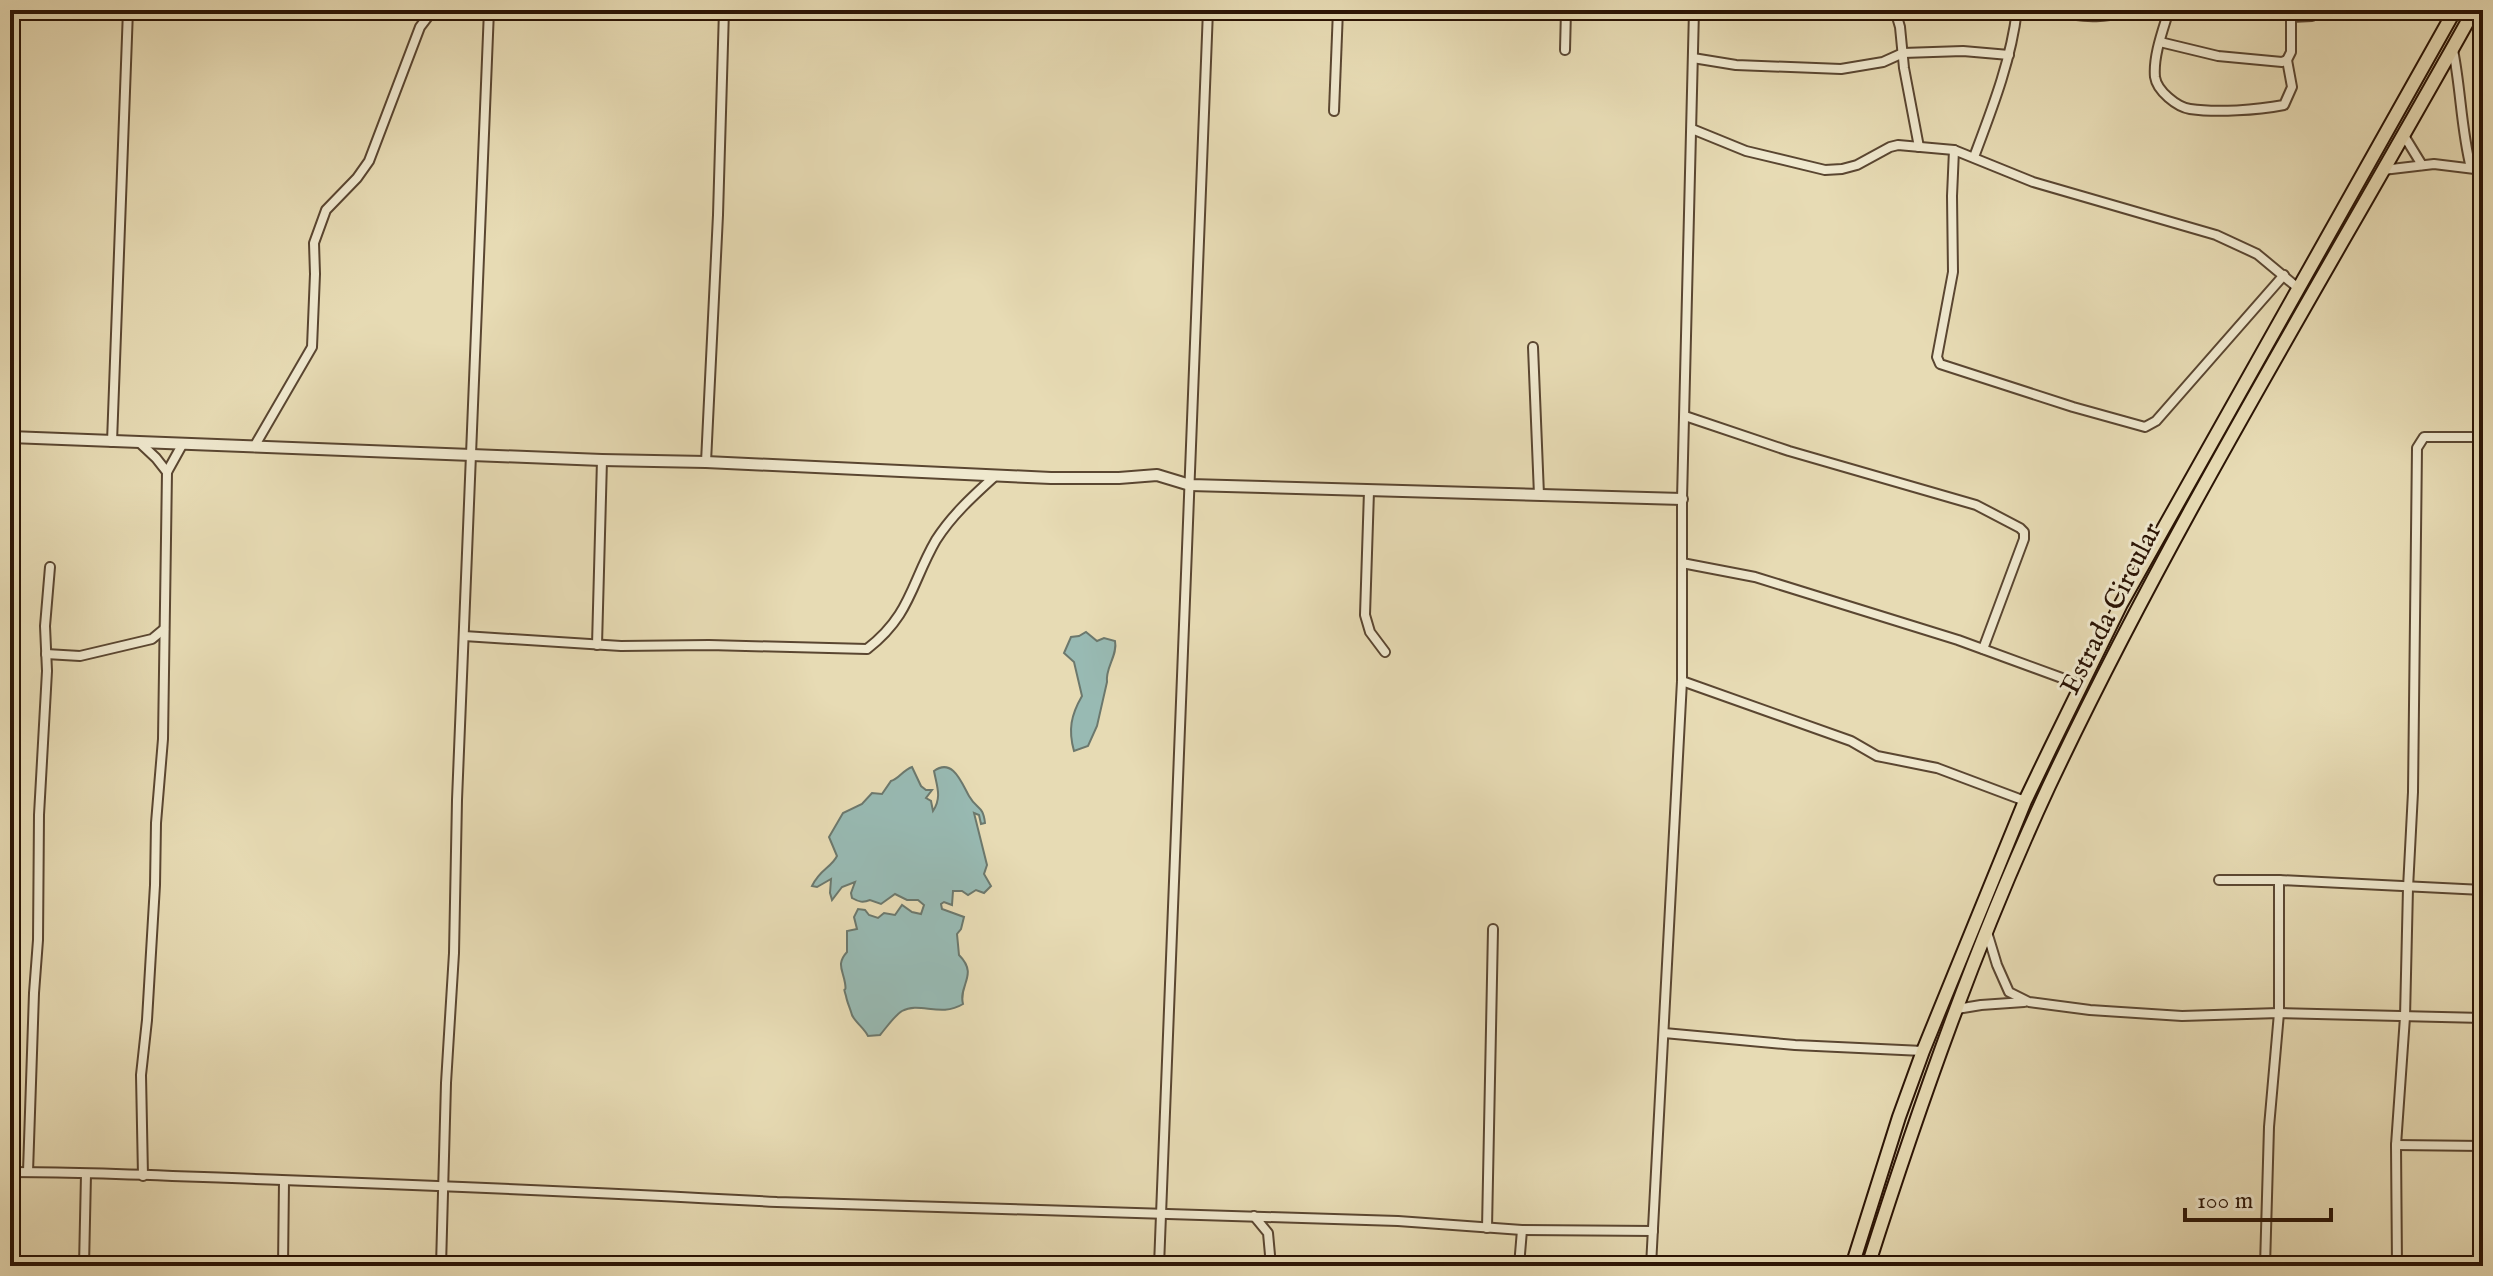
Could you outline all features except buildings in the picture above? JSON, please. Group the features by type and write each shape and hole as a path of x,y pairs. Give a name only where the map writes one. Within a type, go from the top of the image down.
{"main road":[{"name":"Estrada Circular","path":"1852,1266 1923,1051 2025,801 2121,604 2455,10"},
{"name":"Estrada Circular","path":"1868,1266 1915,1122 1957,1009 2049,788 2135,611 2474,10"}],"street":[{"path":"112,442 128,10"},
{"path":"254,447 312,347 314,243 326,210 369,161 420,27 433,10"},
{"path":"441,1266 489,10"},
{"path":"706,462 724,10"},
{"path":"1159,1266 1208,10"},
{"path":"1334,111 1338,10"},
{"path":"1565,50 1566,10"},
{"path":"1651,1266 1682,681 1682,499 1694,10"},
{"path":"1895,10 1919,147"},
{"path":"1974,157 1998,95 2017,10"},
{"path":"2062,10 2084,17 2143,10"},
{"path":"2169,10 2160,42 2156,82 2172,99 2189,109 2214,110 2284,105 2292,87 2287,60 2291,52 2291,17 2312,16 2316,10"},
{"path":"2444,10 2447,25"},
{"path":"2160,42 2218,56 2287,60"},
{"path":"2452,49 2459,77 2464,137 2471,168"},
{"path":"1693,58 1736,65 1841,69 1883,62 1903,53 1963,51 2009,55"},
{"path":"1692,129 1746,151 1825,170 1857,165 1890,147 1954,150 2033,182 2216,235 2257,254 2298,288"},
{"path":"2403,134 2422,165"},
{"path":"1954,150 1953,272 1937,357 1940,364 2145,427 2156,421 2284,275"},
{"path":"2383,170 2422,165 2483,170"},
{"path":"1533,347 1539,495"},
{"path":"1685,416 1777,448 1976,505 2020,528 2024,539 1983,649"},
{"path":"10,437 706,462 995,476 1119,478 1157,475 1190,485 1682,499"},
{"path":"2397,1266 2396,1145 2405,1017 2413,792 2417,448 2424,437 2483,437"},
{"path":"140,443 167,472"},
{"path":"143,1176 141,1075 146,1042 163,739 167,472 182,445"},
{"path":"597,645 602,460"},
{"path":"464,636 597,645 867,649 894,624 936,541 957,511 995,476"},
{"path":"1369,491 1365,615 1370,632 1385,652"},
{"path":"1682,563 1755,577 1983,649 2081,685"},
{"path":"28,1172 38,940 45,626 50,567"},
{"path":"46,654 80,656 152,639 164,629"},
{"path":"1682,681 1851,741 1877,756 1937,768 2025,801"},
{"path":"2219,880 2483,890"},
{"path":"2265,1266 2269,1127 2279,1013 2279,880"},
{"path":"1487,1228 1493,929"},
{"path":"1987,932 2009,992 2029,1002"},
{"path":"1957,1009 2029,1002 2090,1010 2182,1016 2279,1013 2483,1018"},
{"path":"1664,1033 1795,1045 1923,1051"},
{"path":"2396,1145 2483,1146"},
{"path":"10,1172 443,1185 777,1202 1398,1221 1522,1230 1653,1231"},
{"path":"84,1266 86,1174"},
{"path":"283,1266 284,1181"},
{"path":"1160,1230 1180,1213"},
{"path":"1254,1216 1268,1233 1271,1266"},
{"path":"1519,1266 1522,1230"}],"water":[{"path":"1086,632 1097,641 1104,638 1115,641 1115,646 1097,726 1088,746 1074,751 1072,723 1082,696 1074,662 1064,653 1071,637"},
{"path":"912,767 921,786 932,790 926,798 931,801 933,811 938,796 934,771 946,767 956,774 981,810 985,823 981,824 979,815 974,813 987,865 984,874 991,886 984,893 976,890 968,895 953,891 952,905 941,904 942,909 964,917 957,934 959,955 965,962 968,974 963,1004 946,1010 909,1008 896,1016 880,1035 868,1036 852,1015 844,990 841,964 847,952 847,931 857,929 854,917 858,909 878,918 884,913 895,915 902,905 921,914 924,905 918,900 907,900 895,894 881,904 870,900 859,901 852,898 855,882 842,887 832,900 831,879 817,887 812,886 837,856 829,837 843,813 862,804 872,793 882,794 891,781"}]}
